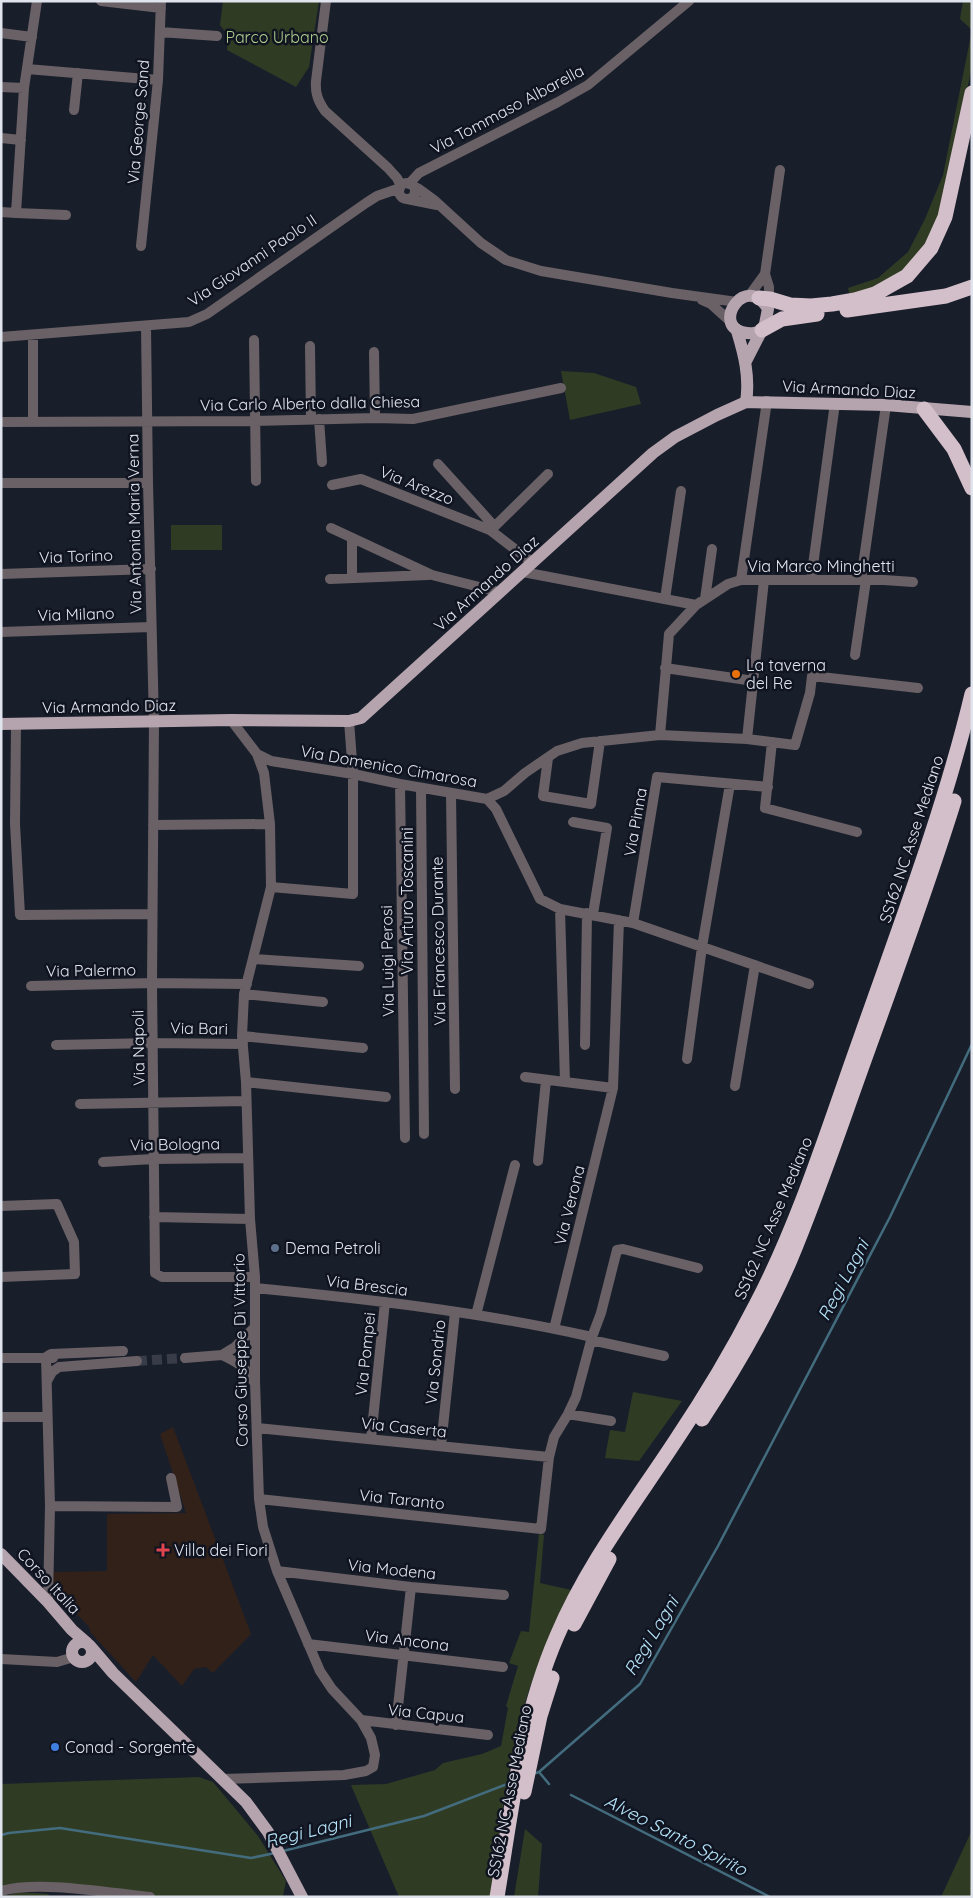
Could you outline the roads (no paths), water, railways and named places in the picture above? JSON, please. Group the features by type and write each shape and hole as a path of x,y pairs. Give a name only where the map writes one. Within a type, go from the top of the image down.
{"highway":[{"path":"761,301 810,306 856,300 875,294 907,276 931,248 946,217 972,93"},
{"path":"762,330 782,319 791,317 946,296 972,287"},
{"path":"924,409 954,449 972,488"},
{"name":"SS162 NC Asse Mediano","path":"534,1719 534,1698 557,1636 584,1580 621,1521 678,1438 726,1361 758,1302 788,1235 826,1136 924,861 958,753 972,694"},
{"name":"SS162 NC Asse Mediano","path":"507,1897 518,1762 534,1719 562,1651 593,1586 628,1528 728,1379 758,1325 789,1262 816,1195 934,864 972,739"},
{"name":"SS162 NC Asse Mediano","path":"497,1897 511,1842"}],"main road":[{"path":"746,361 765,324 761,301 737,302 731,311 746,361 746,402"},
{"path":"734,326 752,334 762,330"},
{"name":"Via Armando Diaz","path":"1,724 231,720 349,721 361,718 653,453 675,437 717,415 746,402 767,401 886,405 972,412"},
{"name":"Corso Italia","path":"1,1554 48,1602 72,1630 88,1644 112,1673 246,1802 268,1832 302,1897"},
{"name":"Corso Italia","path":"72,1630 76,1656 112,1673"},
{"path":"78,1643 88,1644 92,1651 90,1657 76,1656 78,1643"},
{"path":"291,1897 293,1877"}],"street":[{"path":"16,213 24,88 37,1"},
{"path":"100,1 161,5"},
{"path":"326,1 315,88 319,103 325,111 414,193 412,197 406,199"},
{"name":"Via Tommaso Albarella","path":"406,186 419,173 588,85 689,1"},
{"name":"Via George Sand","path":"141,246 158,80 161,5"},
{"path":"160,32 217,36"},
{"path":"1,33 32,37"},
{"path":"27,69 158,80"},
{"path":"74,110 78,72"},
{"path":"1,86 24,88"},
{"path":"1,138 20,140"},
{"path":"761,301 780,170"},
{"name":"Via Giovanni Paolo II","path":"1,337 189,322 207,314 377,196 406,186 419,189 481,243 506,260 541,271 737,302"},
{"name":"Via Giovanni Paolo II","path":"366,203 406,199 442,208"},
{"path":"1,212 66,215"},
{"path":"761,301 769,287 766,274"},
{"name":"Via Giovanni Paolo II","path":"692,296 711,304 734,326"},
{"name":"Via Antonia Maria Verna","path":"146,326 154,721"},
{"path":"33,335 33,422"},
{"path":"254,340 256,481"},
{"path":"310,346 315,419 322,462"},
{"path":"374,352 375,418"},
{"name":"Via Carlo Alberto dalla Chiesa","path":"4,422 413,419 561,388"},
{"path":"741,580 767,401"},
{"path":"811,580 835,403"},
{"path":"855,655 886,405"},
{"name":"Via Arezzo","path":"438,464 528,568"},
{"path":"492,528 548,474"},
{"name":"Via Arezzo","path":"332,485 361,479 492,528"},
{"path":"1,483 148,483"},
{"path":"665,599 681,491"},
{"path":"331,528 432,575 499,592"},
{"path":"352,538 352,578"},
{"path":"528,568 665,599 701,602 712,549"},
{"name":"Via Torino","path":"1,574 151,568"},
{"path":"330,579 432,575"},
{"name":"Via Marco Minghetti","path":"660,735 669,634 701,602 728,584 741,580 913,582"},
{"path":"747,739 764,580"},
{"name":"Via Milano","path":"1,632 151,627"},
{"path":"665,668 754,681"},
{"path":"486,799 504,791 525,773 557,751 582,743 660,735 747,739 795,745 810,693 812,676 918,688"},
{"path":"231,720 257,754"},
{"name":"Via Napoli","path":"154,721 152,983 155,1269 158,1276 255,1277"},
{"path":"271,887 353,894 353,774 349,721"},
{"path":"16,724 15,824 20,915 152,914"},
{"path":"548,758 543,796 591,804 600,741"},
{"path":"772,742 765,808 857,832"},
{"name":"Via Domenico Cimarosa","path":"257,754 271,761 486,799 496,809 540,900 560,909 633,923 809,984"},
{"name":"Corso Giuseppe Di Vittorio","path":"222,1779 344,1775 366,1771 373,1767 375,1755 371,1738 361,1720 332,1689 320,1671 277,1571 265,1538 260,1499 255,1384 255,1277 250,1219 243,1040 246,989 271,887 270,824 264,773 257,754"},
{"name":"Via Pinna","path":"633,923 658,777 768,787"},
{"name":"Via Luigi Perosi","path":"400,784 405,1138"},
{"path":"687,1059 702,947 730,784"},
{"name":"Via Arturo Toscanini","path":"421,788 424,1134"},
{"name":"Via Francesco Durante","path":"451,794 455,1089"},
{"path":"573,822 608,828 590,914 585,1045"},
{"path":"153,825 270,824"},
{"path":"560,909 565,1082"},
{"name":"Via Verona","path":"554,1328 613,1088 619,920"},
{"path":"254,958 359,966"},
{"path":"735,1086 754,965"},
{"name":"Via Palermo","path":"31,986 152,983 246,989 323,1002"},
{"name":"Via Bari","path":"56,1045 243,1040 363,1048"},
{"path":"525,1077 613,1088"},
{"path":"538,1161 546,1080"},
{"path":"246,1082 386,1098"},
{"path":"80,1104 246,1101"},
{"name":"Via Bologna","path":"103,1162 153,1159 248,1158"},
{"path":"476,1315 515,1165"},
{"path":"1,1206 57,1204 74,1242 75,1274 1,1277"},
{"path":"154,1217 250,1219"},
{"path":"549,1457 554,1437 576,1397 592,1338 601,1314 617,1250 623,1249 698,1268"},
{"name":"Via Brescia","path":"255,1288 361,1298 476,1315 554,1328 664,1356"},
{"name":"Via Pompei","path":"371,1439 385,1302"},
{"name":"Via Sondrio","path":"441,1446 455,1312"},
{"path":"185,1358 222,1355 235,1348 255,1327"},
{"path":"46,1357 51,1354 123,1350"},
{"path":"222,1355 240,1364 249,1373 255,1384"},
{"path":"46,1357 50,1506 48,1602"},
{"path":"1,1358 46,1357 94,1363"},
{"path":"46,1382 52,1372 59,1367 137,1361"},
{"path":"568,1414 611,1421"},
{"path":"1,1417 48,1417"},
{"name":"Via Caserta","path":"257,1428 549,1457"},
{"name":"Via Taranto","path":"260,1499 541,1529 549,1457"},
{"path":"50,1506 177,1507 171,1478"},
{"name":"Via Modena","path":"277,1571 410,1587 504,1595"},
{"path":"396,1725 410,1587"},
{"name":"Via Ancona","path":"308,1644 503,1667"},
{"path":"1,1659 57,1662 76,1656"},
{"name":"Via Capua","path":"361,1720 488,1735"},
{"path":"1,1891 14,1888 54,1888 150,1897"}],"waterway":[{"name":"Regi Lagni","path":"533,1774 539,1772 640,1684 718,1546 890,1217 972,1044"},
{"name":"Alveo Santo Spirito","path":"539,1772 549,1784"},
{"name":"Regi Lagni","path":"283,1851 424,1816 510,1783"},
{"name":"Alveo Santo Spirito","path":"571,1795 770,1897"},
{"name":"Regi Lagni","path":"1,1835 60,1828 251,1858 275,1853"}],"tunnel":[{"path":"137,1361 185,1358"}],"place":[{"name":"La taverna del Re","path":"736,674"},
{"name":"Dema Petroli","path":"275,1248"},
{"name":"Villa dei Fiori","path":"163,1550"},
{"name":"Conad - Sorgente","path":"55,1747"}],"park label":[{"name":"Parco Urbano","path":"277,37"}]}
